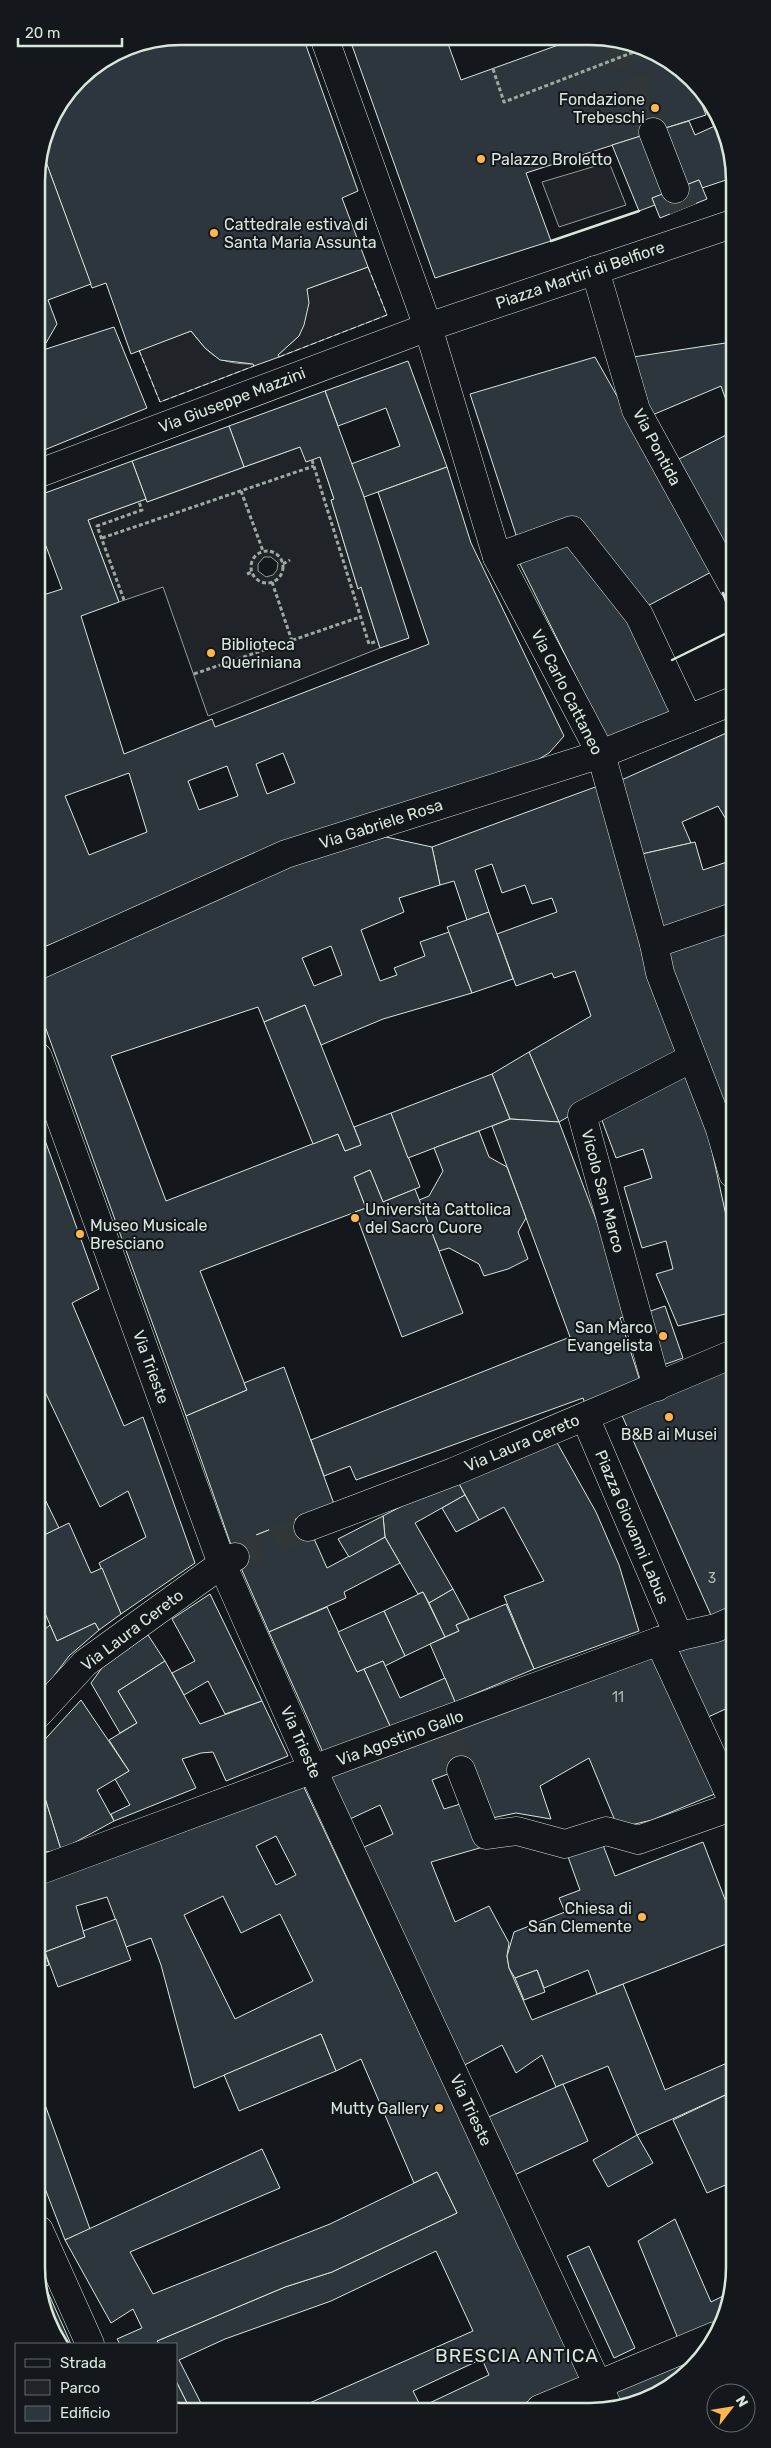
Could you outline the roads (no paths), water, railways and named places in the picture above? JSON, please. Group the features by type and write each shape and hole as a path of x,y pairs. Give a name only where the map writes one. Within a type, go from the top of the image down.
{"street":[{"name":"Via Carlo Cattaneo","path":"327,45 428,327 497,557 601,754 654,944 660,972 720,1129 726,1150"},
{"path":"653,132 675,189"},
{"name":"Piazza Martiri di Belfiore","path":"428,327 726,226"},
{"name":"Via Pontida","path":"595,270 636,410 726,575"},
{"name":"Via Giuseppe Mazzini","path":"45,471 428,327"},
{"path":"497,557 572,530 639,615 665,666 688,719"},
{"name":"Via Gabriele Rosa","path":"45,963 286,854 601,754 726,704"},
{"path":"654,944 726,919"},
{"name":"Vicolo San Marco","path":"657,1387 582,1115 692,1058"},
{"name":"Via Trieste","path":"45,1075 229,1560 313,1770 604,2397"},
{"name":"Via Laura Cereto","path":"308,1527 453,1472 726,1357"},
{"name":"Piazza Giovanni Labus","path":"585,1417 726,1785"},
{"name":"Via Laura Cereto","path":"45,1706 85,1663 229,1560"},
{"name":"Via Agostino Gallo","path":"45,1868 313,1770 444,1726 669,1639 716,1628 726,1624"},
{"path":"461,1770 486,1834 517,1831 565,1844 606,1832 638,1840 726,1808"},
{"path":"45,2243 90,2343"},
{"path":"572,2403 604,2397 703,2343"}],"tunnel":[{"path":"622,49 653,132"},
{"path":"675,189 683,209"},
{"path":"235,1557 308,1527"},
{"path":"445,1730 461,1770"}],"place":[{"name":"Fondazione Trebeschi","path":"655,108"},
{"name":"Palazzo Broletto","path":"481,159"},
{"name":"Cattedrale estiva di Santa Maria Assunta","path":"214,233"},
{"name":"Biblioteca Queriniana","path":"211,653"},
{"name":"Università Cattolica del Sacro Cuore","path":"355,1218"},
{"name":"Museo Musicale Bresciano","path":"80,1234"},
{"name":"San Marco Evangelista","path":"663,1336"},
{"name":"B&B ai Musei","path":"669,1417"},
{"name":"Chiesa di San Clemente","path":"642,1917"},
{"name":"Mutty Gallery","path":"439,2108"}],"district":[{"name":"BRESCIA ANTICA","path":"517,2355"}]}
